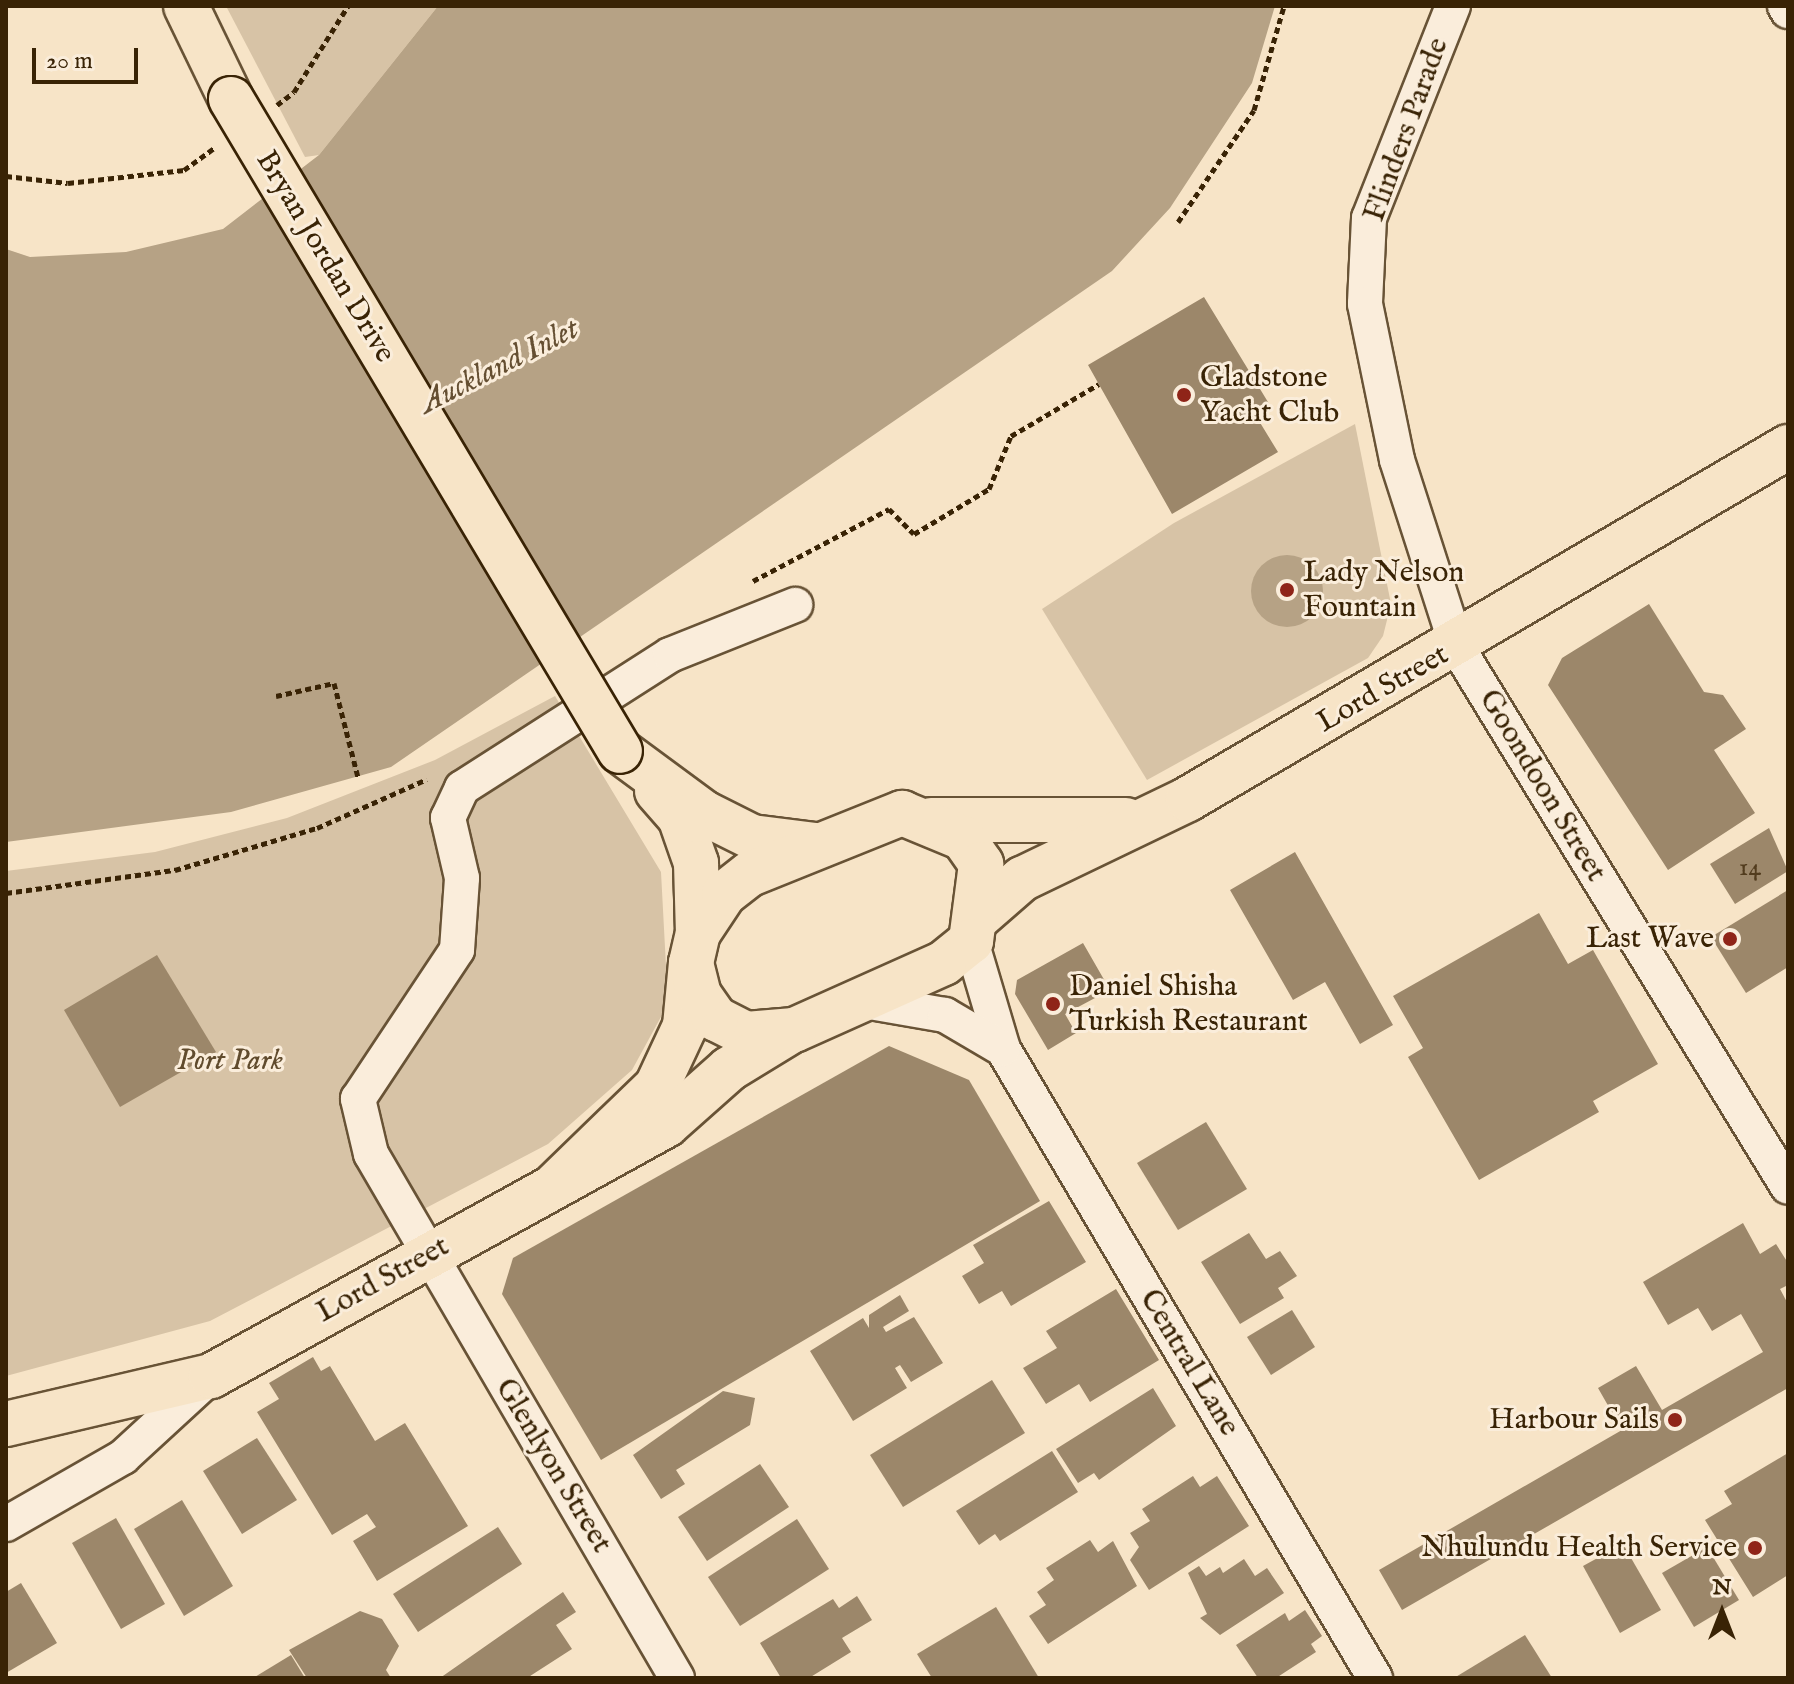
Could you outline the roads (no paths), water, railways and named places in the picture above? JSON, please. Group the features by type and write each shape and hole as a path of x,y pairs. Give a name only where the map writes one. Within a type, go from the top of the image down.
{"main road":[{"name":"Bryan Jordan Drive","path":"186,6 250,104 620,751 680,817 696,863 694,948"},
{"name":"Lord Street","path":"6,1424 211,1376 666,1125 729,1069 794,1030 944,963 1022,879 1137,819 1188,799 1457,647 1788,447"},
{"name":"Bryan Jordan Drive","path":"620,751 704,813 752,837 820,845"},
{"name":"Lord Street","path":"555,1185 657,1086 685,1026 694,948 724,894 750,874 902,813 930,819 1137,819"},
{"path":"930,819 963,838 981,864 974,930"},
{"path":"694,948 699,995 716,1019 746,1034 794,1030"}],"street":[{"name":"Flinders Parade","path":"1365,304 1369,218 1453,6"},
{"name":"Goondoon Street","path":"1365,304 1397,460 1457,647 1788,1187"},
{"name":"Glenlyon Street","path":"677,1678 371,1154 358,1099 457,950 462,878 448,818 462,788 670,655 749,617 795,605"},
{"name":"Central Lane","path":"974,930 1003,1049 1375,1678"},
{"name":"Central Lane","path":"864,1001 945,1015 1003,1049"},
{"name":"Lord Street","path":"6,1524 123,1457 211,1376"}],"water":[{"name":"Auckland Inlet","path":"438,6 1275,6 1252,83 1170,208 1112,271 391,767 231,812 6,842 6,249 30,257 126,252 223,229 319,155"},
{"name":"Lady Nelson Fountain","path":"1287,555 1313,565 1323,591 1313,617 1287,627 1261,617 1251,591 1261,565"}],"place":[{"name":"Gladstone Yacht Club","path":"1184,395"},
{"name":"Lady Nelson Fountain","path":"1287,590"},
{"name":"Last Wave","path":"1730,939"},
{"name":"Daniel Shisha Turkish Restaurant","path":"1053,1004"},
{"name":"Harbour Sails","path":"1675,1420"},
{"name":"Nhulundu Health Service","path":"1755,1548"}],"park label":[{"name":"Port Park","path":"230,1061"}]}
